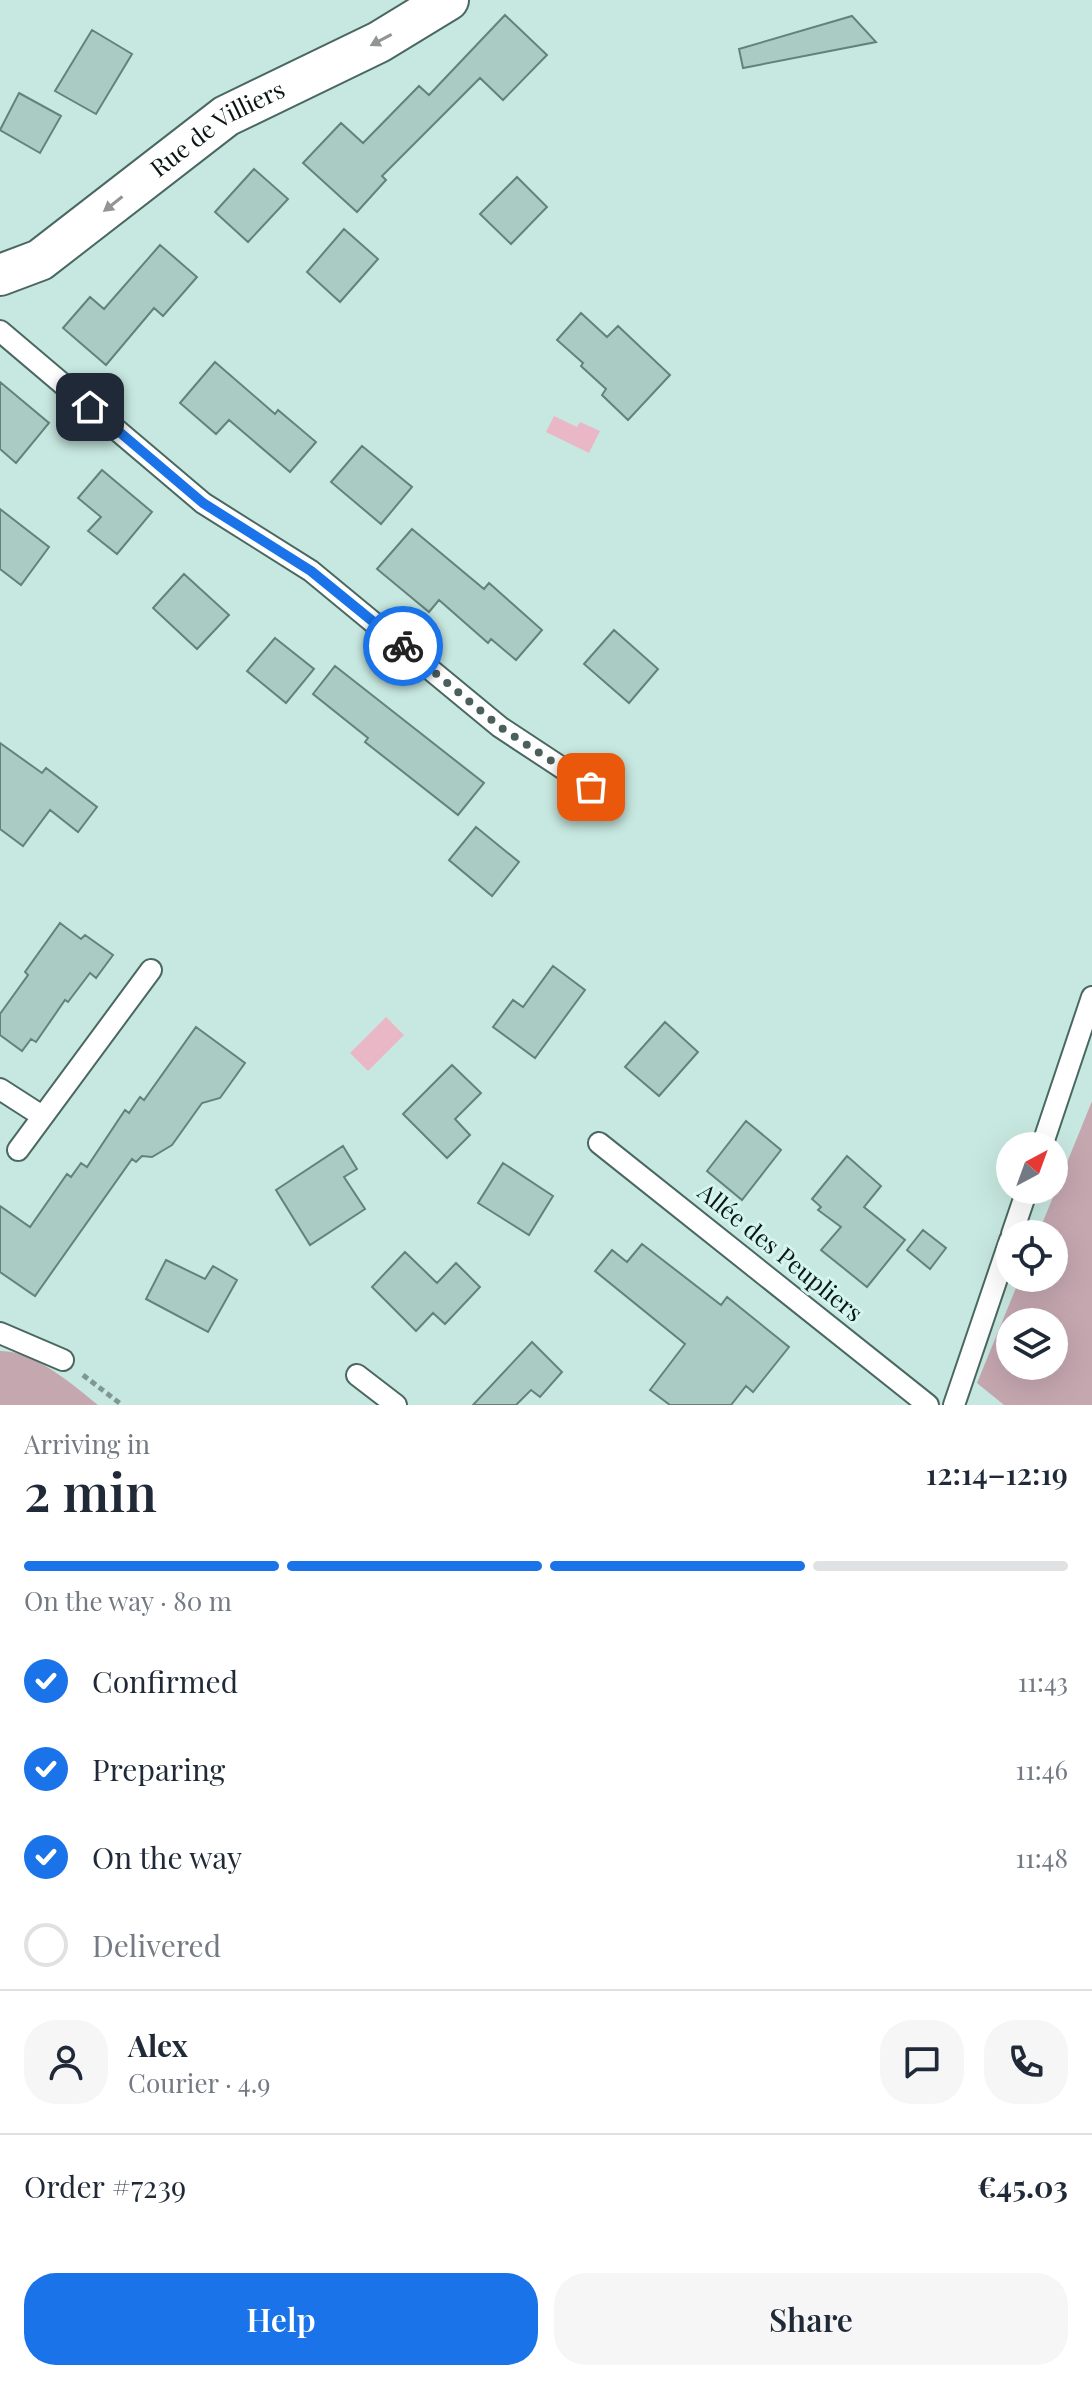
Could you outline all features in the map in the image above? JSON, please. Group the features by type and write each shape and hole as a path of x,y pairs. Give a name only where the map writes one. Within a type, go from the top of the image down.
{"street":[{"name":"Rue de Villiers","path":"0,275 40,260 226,116 379,42 448,0"}],"lane":[{"path":"0,331 203,503 311,571 500,727 591,787"},
{"path":"18,1150 151,970"},
{"path":"1047,1132 1092,997"},
{"path":"0,1089 42,1116"},
{"name":"Allée des Peupliers","path":"599,1143 928,1405"},
{"path":"954,1405 996,1281"},
{"path":"0,1333 63,1360"},
{"path":"357,1375 396,1405"}],"path":[{"path":"63,1360 122,1405"}],"shaded area":[{"path":"554,416 577,427 580,422 600,431 589,453 546,432"},
{"path":"386,1017 404,1035 368,1071 350,1053"},
{"path":"1092,1101 1092,1405 1004,1405 977,1383 996,1337 996,1380 1068,1380 1068,1308 1008,1308 1014,1292 1068,1292 1068,1220 1044,1220 1050,1204 1068,1204 1068,1160"},
{"path":"0,1351 13,1352 39,1362 98,1405 0,1405"}],"building":[{"path":"505,15 547,55 503,100 480,78 382,176 386,180 357,212 303,163 341,123 363,143 419,86 429,95"},
{"path":"852,16 876,42 743,68 739,49"},
{"path":"92,30 132,54 96,114 55,91"},
{"path":"19,93 61,116 40,153 0,130"},
{"path":"254,169 288,199 248,242 215,212"},
{"path":"517,177 547,207 511,244 480,214"},
{"path":"344,229 378,259 340,302 307,272"},
{"path":"160,245 197,277 163,316 154,308 106,365 63,328 90,297 104,309"},
{"path":"581,313 607,337 618,326 670,375 628,420 602,395 606,389 581,366 583,363 557,340"},
{"path":"215,362 275,414 278,410 316,442 290,472 229,420 216,434 180,403"},
{"path":"0,382 49,423 16,463 0,449"},
{"path":"362,446 412,487 381,524 331,482"},
{"path":"102,470 152,512 117,554 88,531 101,517 78,498"},
{"path":"0,509 49,547 21,585 0,569"},
{"path":"412,529 484,589 489,583 542,630 516,660 491,639 488,643 439,600 429,612 377,569"},
{"path":"184,574 229,615 197,649 153,608"},
{"path":"614,630 658,669 629,703 584,664"},
{"path":"275,638 314,669 286,703 247,671"},
{"path":"335,666 484,783 458,815 365,742 368,738 313,694"},
{"path":"0,743 42,773 46,768 97,807 78,832 50,810 23,846 0,829"},
{"path":"476,827 519,862 492,896 449,860"},
{"path":"60,923 81,939 85,935 113,955 96,978 90,973 68,1002 65,1000 36,1042 31,1039 22,1051 0,1035 0,1014"},
{"path":"553,966 585,990 535,1058 493,1027 513,1000 523,1007"},
{"path":"665,1022 698,1052 659,1096 625,1067"},
{"path":"196,1027 245,1063 220,1098 202,1103 172,1145 152,1157 142,1156 136,1162 132,1159 35,1296 0,1272 0,1206 30,1227 67,1174 71,1177 81,1163 87,1167 125,1110 129,1113 140,1097 144,1100"},
{"path":"452,1065 481,1093 455,1119 470,1135 447,1158 403,1114"},
{"path":"746,1121 781,1150 742,1200 707,1171"},
{"path":"343,1146 357,1169 344,1177 365,1209 310,1245 276,1190"},
{"path":"847,1156 881,1186 864,1207 905,1240 867,1287 821,1250 841,1227 818,1210 821,1207 812,1199"},
{"path":"503,1163 553,1196 529,1235 478,1203"},
{"path":"923,1230 946,1248 930,1269 907,1250"},
{"path":"642,1244 721,1305 727,1297 789,1347 753,1392 746,1386 731,1405 670,1405 650,1390 685,1344 595,1271 612,1250 627,1262"},
{"path":"405,1252 437,1283 456,1263 480,1287 445,1324 433,1313 416,1331 372,1287"},
{"path":"166,1260 205,1279 213,1266 237,1280 208,1332 146,1299"},
{"path":"532,1342 562,1372 540,1397 531,1390 516,1405 473,1405"}],"way so far":[{"path":"403,646 500,727 591,787"}],"route":[{"path":"90,407 203,503 311,571 403,646"}]}
